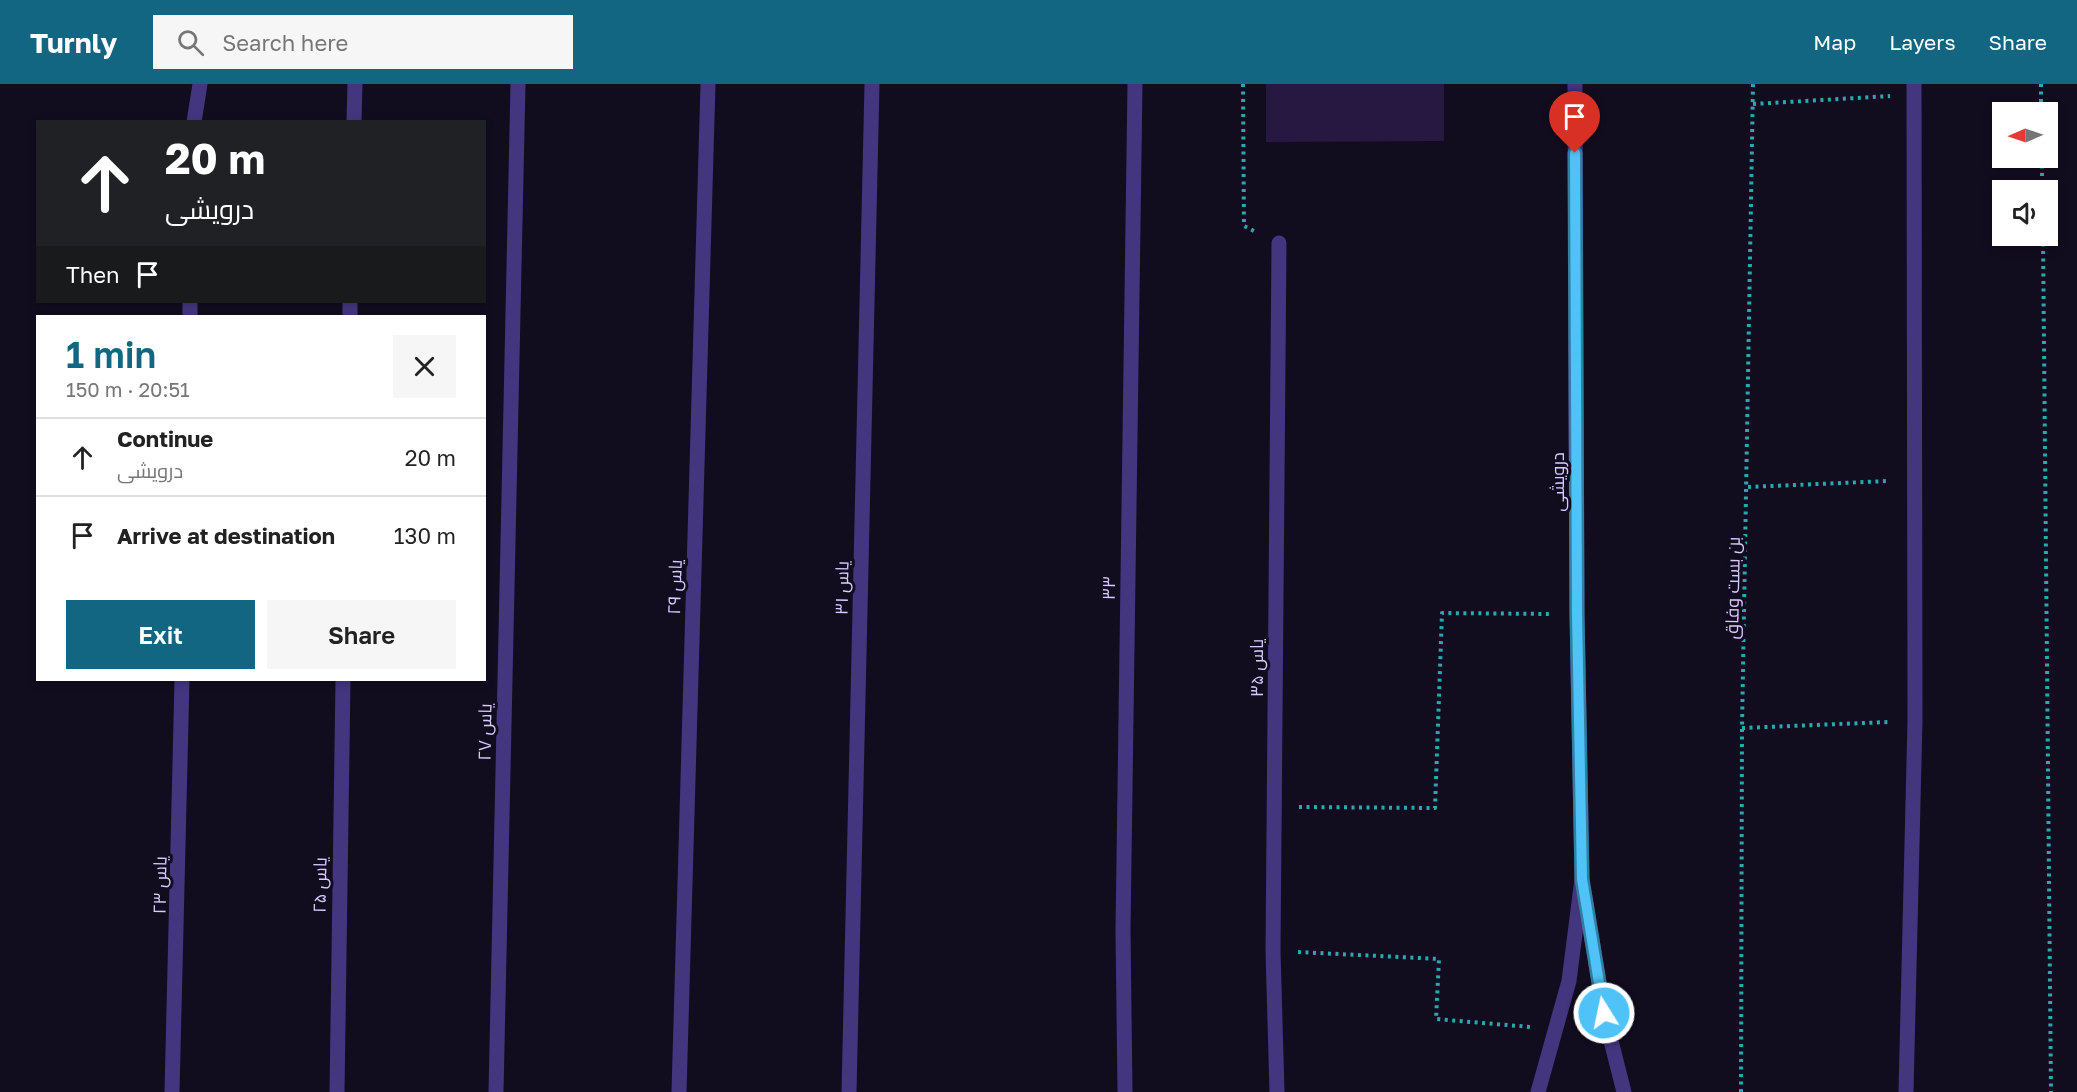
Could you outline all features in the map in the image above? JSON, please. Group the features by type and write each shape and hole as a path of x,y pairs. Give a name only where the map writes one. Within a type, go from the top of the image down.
{"street":[{"path":"194,120 200,84"},
{"path":"354,120 355,84"},
{"name":"یاس ۲۷","path":"496,1092 519,84"},
{"name":"یاس ۲۹","path":"679,1092 708,84"},
{"name":"یاس ۳۱","path":"849,1092 872,84"},
{"name":"۳۳","path":"1125,1092 1123,930 1135,84"},
{"name":"درویشی","path":"1575,84 1577,614 1582,879"},
{"path":"1906,1092 1915,720 1914,89"},
{"name":"یاس ۳۵","path":"1277,1092 1273,951 1279,243"},
{"name":"یاس ۲۳","path":"172,1092 182,681"},
{"name":"یاس ۲۵","path":"337,1092 343,681"},
{"path":"1538,1092 1569,981 1582,879"},
{"path":"1582,879 1604,1013 1624,1092"}],"path":[{"path":"1243,84 1244,226 1279,243"},
{"name":"بن بست وفاق","path":"1741,1092 1742,728 1748,487 1753,84"},
{"path":"2041,84 2042,102"},
{"path":"1753,104 1914,89"},
{"path":"2043,246 2051,1092"},
{"path":"1748,487 1914,480"},
{"path":"1275,807 1435,808 1442,613 1577,614"},
{"path":"1742,728 1915,720"},
{"path":"1273,951 1439,959 1436,1019 1555,1029"}],"building":[{"path":"1266,84 1444,84 1444,141 1266,142"}],"route":[{"path":"1575,153 1577,614 1582,879 1604,1013"}]}
